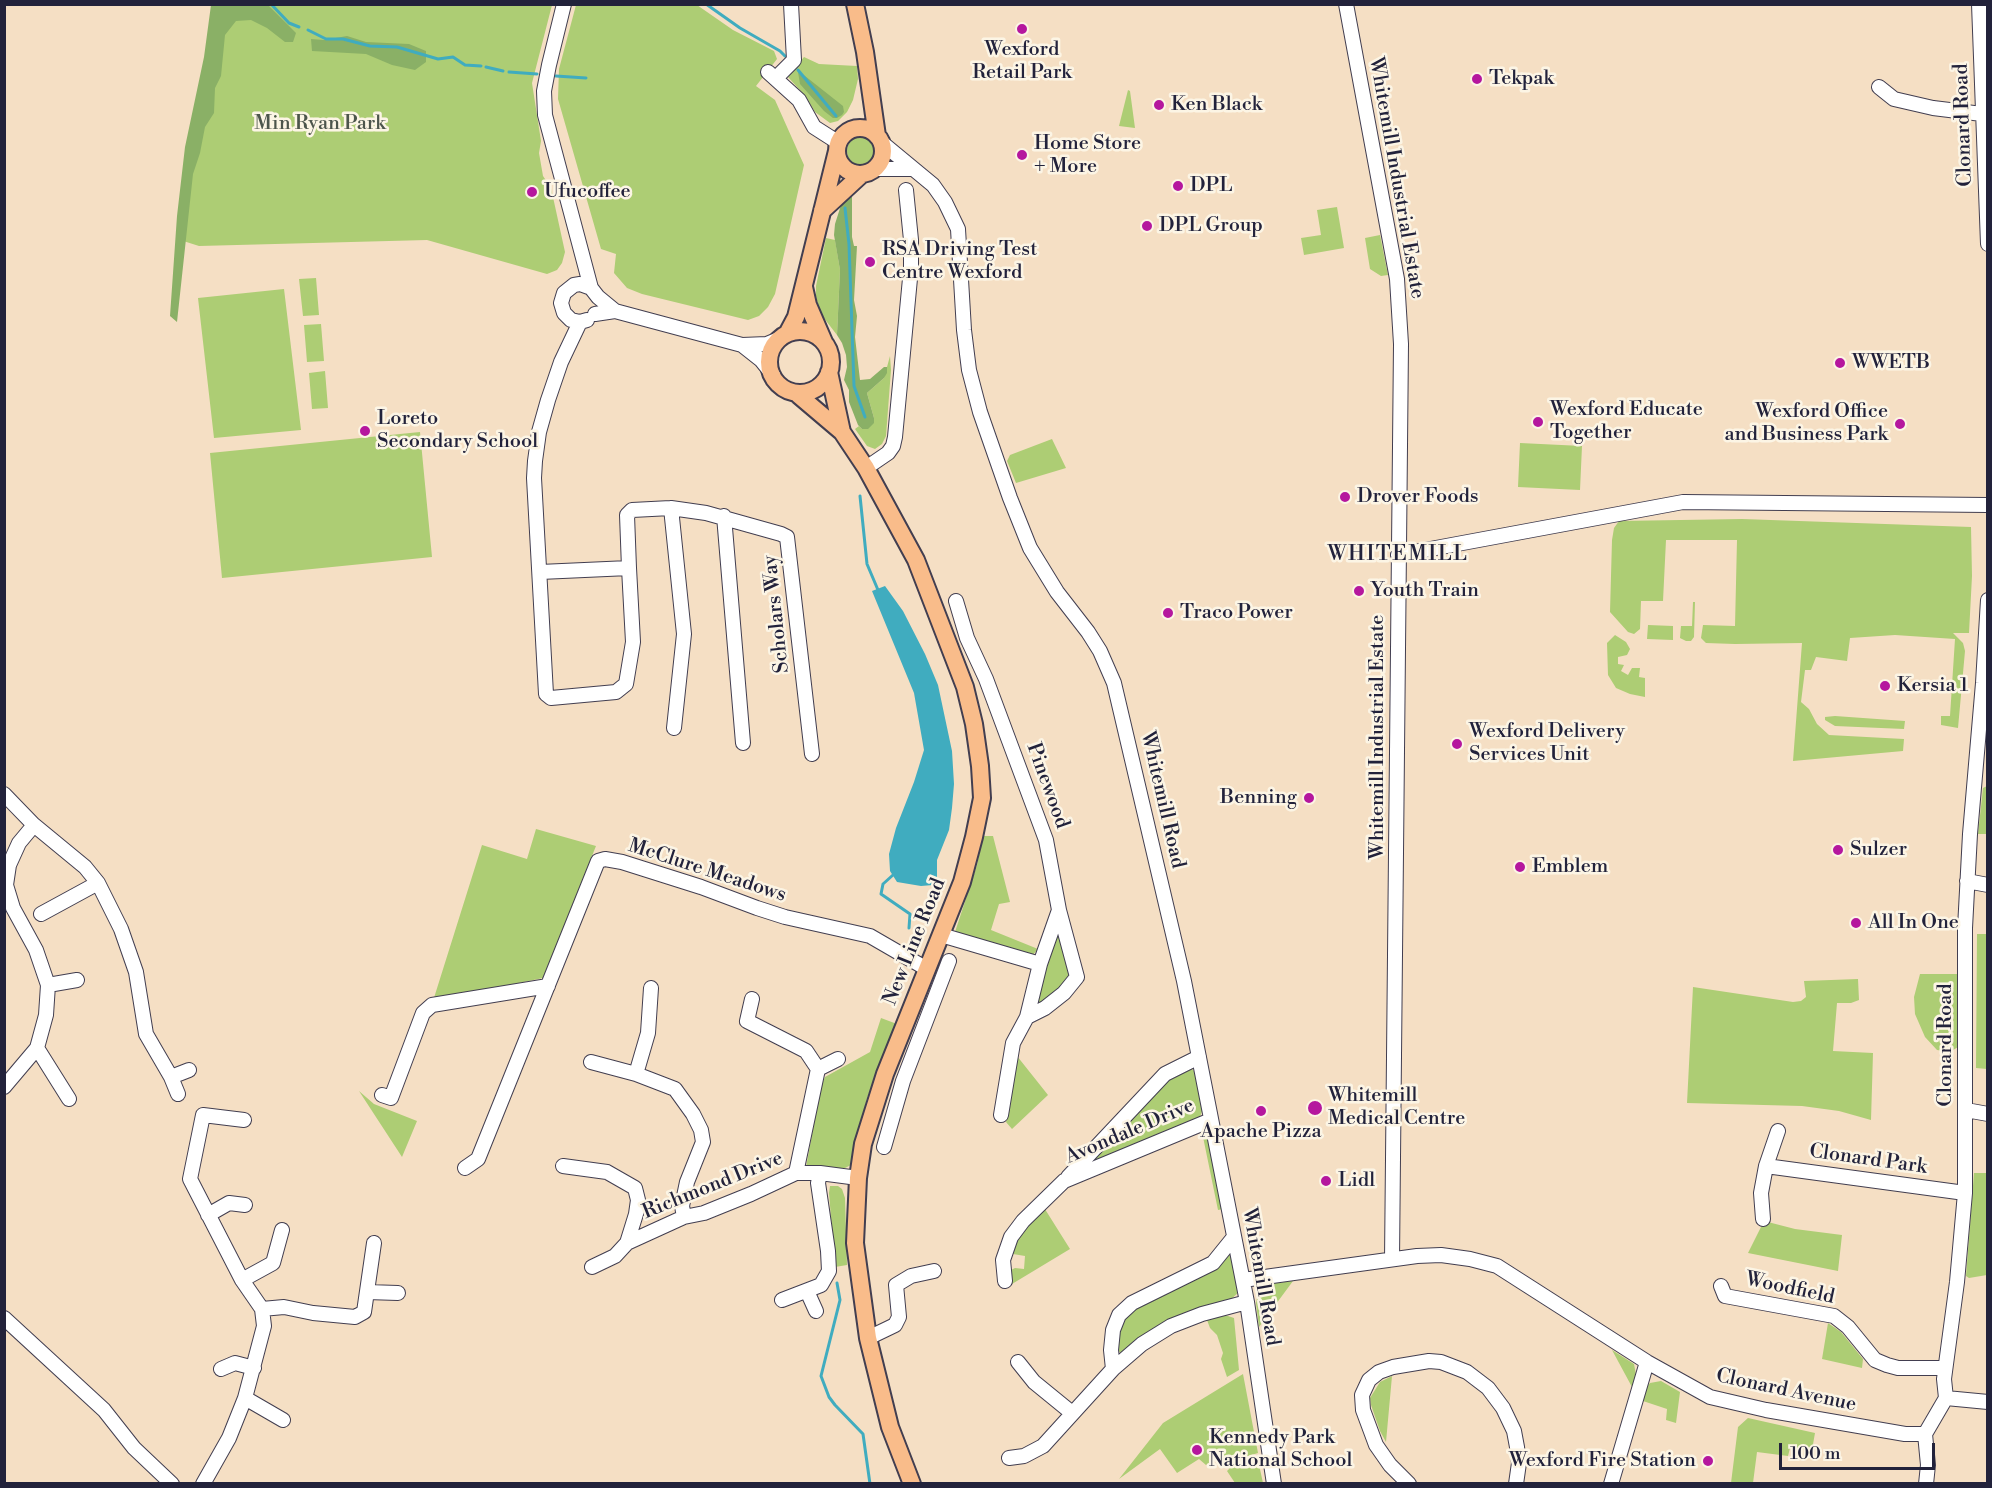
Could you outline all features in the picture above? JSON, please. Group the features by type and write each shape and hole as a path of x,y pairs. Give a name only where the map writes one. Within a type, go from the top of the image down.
{"main road":[{"path":"822,211 882,157 855,4"},
{"path":"804,286 808,305 829,352 831,362 824,382 807,392 796,393 778,384 772,375 770,355 796,317 810,252 842,142 861,114 870,85"},
{"path":"868,172 847,171 838,158 842,142 864,129 879,139"},
{"path":"783,337 796,331 807,332 816,335 824,342"},
{"name":"New Line Road","path":"829,372 842,432"},
{"name":"New Line Road","path":"796,393 842,432 866,468 916,560 965,687 974,724 982,798 975,837 965,871 885,1074 863,1144 858,1178 855,1243 868,1338 890,1427 912,1484"}],"street":[{"path":"564,4 544,91 545,116 582,256 595,292 598,309 586,321 580,322 567,316 562,308 564,293 574,285 580,284 595,292 615,311"},
{"path":"791,4 794,60 772,75 799,100 814,127 842,142"},
{"name":"Whitemill Industrial Estate","path":"1346,4 1397,279 1401,345 1392,1259"},
{"name":"Clonard Road","path":"1982,10 1982,114 1988,244"},
{"path":"1879,87 1894,99 1933,108 1982,114"},
{"name":"Whitemill Road","path":"879,139 933,185 945,202 958,229 964,330 969,370 980,412 1030,548 1057,592 1100,651 1114,683 1174,934 1199,1057 1247,1302 1274,1484"},
{"path":"868,172 912,169"},
{"path":"866,468 888,453 895,437 911,268 906,190"},
{"path":"574,285 582,256"},
{"path":"595,314 615,311 742,345 767,344 783,337"},
{"path":"561,362 567,316"},
{"path":"561,362 580,322"},
{"path":"742,345 761,360 772,375"},
{"name":"Scholars Way","path":"561,362 539,432 534,478 546,694 551,698 616,692 626,684 633,635 627,512 671,508 724,516 787,537 812,754"},
{"path":"1398,555 1683,502 1988,505"},
{"path":"671,508 684,634 675,728"},
{"path":"724,516 743,743"},
{"path":"540,572 629,568"},
{"name":"Clonard Road","path":"1946,1398 1945,1368 1957,1282 1965,1193 1965,928 1967,881 1981,780 1988,600"},
{"name":"Pinewood","path":"956,601 967,638 986,679 1046,840 1059,910 1077,977 1064,993 1045,1008 1027,1017"},
{"path":"965,687 986,679"},
{"path":"4,795 34,825 85,867 98,883 121,929 136,972 147,1034 178,1094"},
{"path":"4,1087 37,1048 46,1015 48,985 36,950 13,908 6,885 9,865 19,843 34,825"},
{"name":"McClure Meadows","path":"465,1168 478,1159 598,861 622,862 701,886 785,917 870,936 927,969"},
{"path":"1967,881 1988,885"},
{"path":"41,914 98,883"},
{"name":"Pinewood","path":"1001,1115 1013,1043 1027,1017 1040,964 1059,910"},
{"path":"941,935 1040,964"},
{"path":"885,1147 903,1082 949,961"},
{"path":"48,985 77,980"},
{"path":"382,1095 391,1098 423,1013 432,1005 548,986"},
{"path":"636,1074 648,1033 651,988"},
{"path":"752,999 747,1021 806,1051 818,1069 796,1173"},
{"path":"37,1048 69,1100"},
{"name":"Avondale Drive","path":"1005,1281 1003,1260 1011,1237 1023,1221 1065,1181 1165,1074 1199,1057"},
{"path":"818,1069 838,1059"},
{"path":"591,1062 636,1074 675,1089 693,1114 701,1130 703,1142 687,1182 682,1206 684,1217"},
{"path":"171,1077 189,1070"},
{"path":"885,1074 903,1082"},
{"path":"1966,1110 1988,1114"},
{"path":"208,1482 245,1398 264,1326 262,1309 242,1280 190,1179 203,1115 243,1120"},
{"name":"Avondale Drive","path":"1065,1181 1211,1120"},
{"path":"1763,1219 1761,1193 1766,1166 1778,1131"},
{"path":"563,1166 607,1172 635,1188 638,1200 636,1214 627,1243"},
{"name":"Clonard Park","path":"1766,1166 1965,1193"},
{"name":"Richmond Drive","path":"592,1267 615,1256 627,1243 684,1217 723,1206 796,1173 820,1173 858,1178"},
{"path":"783,1300 825,1282 829,1271 818,1183 820,1173"},
{"path":"208,1215 229,1203 245,1205"},
{"path":"242,1280 273,1263 282,1230"},
{"path":"1113,1369 1111,1350 1113,1330 1119,1315 1132,1303 1213,1263 1234,1237"},
{"path":"262,1309 284,1307 355,1317 364,1312 374,1243"},
{"name":"Clonard Avenue","path":"1243,1280 1392,1259 1441,1255 1470,1259 1497,1266 1647,1362 1710,1397 1733,1404 1905,1434 1925,1434"},
{"path":"868,1338 896,1324 899,1317 896,1284 911,1276 933,1271"},
{"name":"Woodfield","path":"1721,1286 1725,1296 1834,1316 1848,1328 1875,1360 1887,1365 1898,1368 1945,1368"},
{"path":"807,1291 816,1311"},
{"path":"366,1292 398,1293"},
{"path":"1009,1458 1024,1456 1042,1446 1113,1369 1142,1344 1171,1326 1202,1314 1247,1302"},
{"path":"4,1318 104,1410 134,1448 172,1484"},
{"path":"1409,1484 1390,1465 1376,1445 1363,1410 1362,1395 1369,1380 1379,1372 1393,1367 1428,1361 1441,1362 1467,1372 1488,1388 1503,1408 1514,1431 1517,1447 1519,1463 1516,1484"},
{"path":"1018,1362 1034,1382 1072,1413"},
{"path":"1611,1484 1647,1362"},
{"path":"221,1369 235,1363 254,1368"},
{"path":"245,1398 283,1420"},
{"path":"1926,1484 1928,1465 1925,1434 1946,1398 1988,1402"}],"green space":[{"path":"211,5 268,5 296,33 293,42 285,42 267,28 251,20 236,21 225,35 221,76 215,88 214,113 205,127 193,174 177,322 170,316 177,216 185,147 204,57"},
{"name":"Min Ryan Park","path":"217,5 552,5 532,83 541,141 539,153 543,176 551,188 565,252 557,270 547,274 427,240 199,246 177,239"},
{"path":"576,5 697,5 733,30 774,51 777,59 756,86 775,100 804,165 775,294 768,307 759,316 748,320 642,294 627,288 614,273 616,254 601,249 558,99 559,69"},
{"path":"347,36 366,42 409,44 426,51 426,62 415,70 392,65 366,54 312,51 311,39 324,40"},
{"path":"804,57 819,64 857,66 858,79 853,100 847,112 838,121 830,123 815,112 806,97 788,77"},
{"path":"798,72 843,106 842,115 833,118 824,111 800,84"},
{"path":"1128,90 1130,91 1135,128 1119,126"},
{"path":"862,136 873,140 877,151 873,162 862,166 851,162 847,151 851,140"},
{"path":"852,196 852,237 854,246 857,246 854,300 857,316 855,337 860,380 870,379 887,367 884,378 867,393 874,418 874,423 868,429 862,429 858,425 849,402 849,390 844,380 847,367 846,355 837,335 840,270 834,235 835,224 841,205"},
{"path":"1337,207 1344,248 1304,255 1301,238 1321,235 1317,210"},
{"path":"1380,235 1388,275 1381,276 1370,269 1365,238"},
{"path":"826,238 835,240 840,270 837,335 820,313 816,296"},
{"path":"316,278 319,315 303,316 299,279"},
{"path":"284,289 301,430 214,438 198,298"},
{"path":"321,324 324,361 307,362 304,325"},
{"path":"890,356 886,436 882,444 875,449 867,446 855,429 859,426 862,429 874,418 867,393 884,378"},
{"path":"325,371 328,408 312,409 309,373"},
{"path":"420,432 432,557 222,578 210,453"},
{"path":"1052,439 1066,468 1016,483 1007,461 1010,455"},
{"path":"1520,443 1582,446 1580,490 1518,487"},
{"path":"1742,519 1971,527 1972,576 1969,633 1953,633 1963,643 1965,651 1958,728 1941,725 1941,716 1950,716 1955,639 1895,635 1850,638 1847,661 1816,657 1811,670 1805,670 1801,702 1809,709 1817,724 1829,735 1904,739 1903,751 1793,761 1802,643 1706,643 1701,638 1703,625 1735,626 1737,540 1666,540 1663,601 1641,601 1640,629 1634,634 1628,632 1610,612 1612,540 1614,528 1619,521"},
{"path":"1693,602 1695,602 1694,637 1691,641 1686,641 1680,638 1681,626 1692,626"},
{"path":"1648,625 1673,626 1673,640 1647,639"},
{"path":"1615,635 1626,642 1630,649 1627,655 1618,657 1618,664 1624,665 1621,671 1628,675 1632,668 1640,668 1639,677 1645,678 1645,697 1616,688 1608,675 1607,643"},
{"path":"1825,717 1905,721 1904,729 1835,726 1825,720"},
{"path":"1987,786 1987,834 1978,834 1983,788"},
{"path":"536,829 596,846 543,978 433,1001 482,845 527,859"},
{"path":"983,836 993,836 1010,902 999,904 991,930 1038,949 1032,956 955,932 977,865"},
{"path":"1059,928 1069,974 1066,983 1037,1008 1044,971"},
{"path":"1977,934 1987,934 1987,1069 1976,1068"},
{"path":"1920,974 1959,974 1958,1047 1950,1052 1937,1050 1925,1037 1915,1014 1914,997"},
{"path":"1858,979 1859,1000 1851,1003 1837,1003 1833,1051 1873,1053 1871,1120 1839,1111 1802,1106 1687,1103 1693,987 1793,1002 1801,1001 1806,997 1804,981"},
{"path":"881,1018 897,1024 867,1098 851,1165 843,1169 806,1167 821,1086 825,1077 870,1052"},
{"path":"1017,1056 1048,1095 1012,1129 1006,1122 1011,1103 1009,1094"},
{"path":"1184,1069 1192,1069 1195,1072 1202,1111 1200,1117 1101,1160 1096,1160 1095,1156 1173,1075"},
{"path":"359,1091 374,1104 417,1121 402,1157"},
{"path":"1202,1132 1207,1136 1223,1209 1218,1210"},
{"path":"1974,1173 1987,1173 1987,1275 1969,1278 1966,1276"},
{"path":"830,1186 838,1186 842,1189 845,1198 847,1265 835,1267 829,1193"},
{"path":"1043,1206 1070,1249 1012,1284 1011,1270 1024,1269 1025,1256 1013,1254 1016,1243 1026,1226"},
{"path":"1764,1221 1795,1229 1842,1235 1838,1271 1748,1253"},
{"path":"1230,1251 1239,1292 1228,1302 1123,1353 1117,1351 1116,1338 1126,1316"},
{"path":"1293,1281 1259,1327 1256,1303 1262,1287"},
{"path":"1225,1315 1234,1318 1239,1370 1227,1377 1217,1335 1210,1328 1207,1320"},
{"path":"1828,1323 1841,1332 1863,1359 1862,1368 1822,1359"},
{"path":"1612,1350 1634,1364 1636,1375 1632,1387"},
{"name":"Kennedy Park National School","path":"1243,1374 1258,1453 1232,1461 1225,1466 1217,1457 1206,1465 1199,1459 1177,1473 1160,1449 1119,1479 1163,1423"},
{"path":"1392,1376 1386,1442 1380,1431 1370,1398 1380,1382"},
{"path":"1661,1381 1680,1392 1676,1423 1666,1420 1667,1409 1643,1401 1646,1387 1650,1383"},
{"path":"1748,1418 1815,1433 1812,1450 1790,1448 1788,1456 1757,1452 1753,1483 1731,1483 1738,1427"},
{"path":"1258,1460 1263,1483 1235,1483 1227,1471 1232,1466"}],"water":[{"path":"885,586 903,611 938,685 952,751 954,784 949,830 937,860 937,880 933,885 921,886 897,882 890,871 889,854 896,828 924,750 914,693 872,591"}],"waterway":[{"path":"271,4 289,23 299,27"},
{"path":"706,4 785,56"},
{"path":"308,30 326,39 343,39 370,46 397,47 438,59 453,57 465,65 481,66"},
{"path":"486,67 503,71"},
{"path":"798,70 836,116"},
{"path":"509,72 537,74"},
{"path":"556,76 586,78"},
{"path":"845,208 849,244 854,386 865,417"},
{"path":"860,496 867,564 878,590"},
{"path":"893,875 883,884 881,894 910,914 909,928"},
{"path":"837,1283 840,1300 821,1376 829,1397 863,1434 870,1484"}],"place":[{"name":"Wexford Retail Park","path":"1022,29"},
{"name":"Tekpak","path":"1477,79"},
{"name":"Ken Black","path":"1159,105"},
{"name":"Home Store + More","path":"1022,155"},
{"name":"DPL","path":"1178,186"},
{"name":"Ufucoffee","path":"532,192"},
{"name":"DPL Group","path":"1147,226"},
{"name":"RSA Driving Test Centre Wexford","path":"870,262"},
{"name":"WWETB","path":"1840,363"},
{"name":"Wexford Educate Together","path":"1538,422"},
{"name":"Wexford Office and Business Park","path":"1900,424"},
{"name":"Loreto Secondary School","path":"365,431"},
{"name":"Drover Foods","path":"1345,497"},
{"name":"Youth Train","path":"1359,591"},
{"name":"Traco Power","path":"1168,613"},
{"name":"Kersia 1","path":"1885,686"},
{"name":"Wexford Delivery Services Unit","path":"1457,744"},
{"name":"Benning","path":"1309,798"},
{"name":"Sulzer","path":"1838,850"},
{"name":"Emblem","path":"1520,867"},
{"name":"All In One","path":"1856,923"},
{"name":"Whitemill Medical Centre","path":"1315,1108"},
{"name":"Apache Pizza","path":"1261,1111"},
{"name":"Lidl","path":"1326,1181"},
{"name":"Kennedy Park National School","path":"1197,1450"},
{"name":"Wexford Fire Station","path":"1708,1461"}],"district":[{"name":"WHITEMILL","path":"1398,555"}]}
